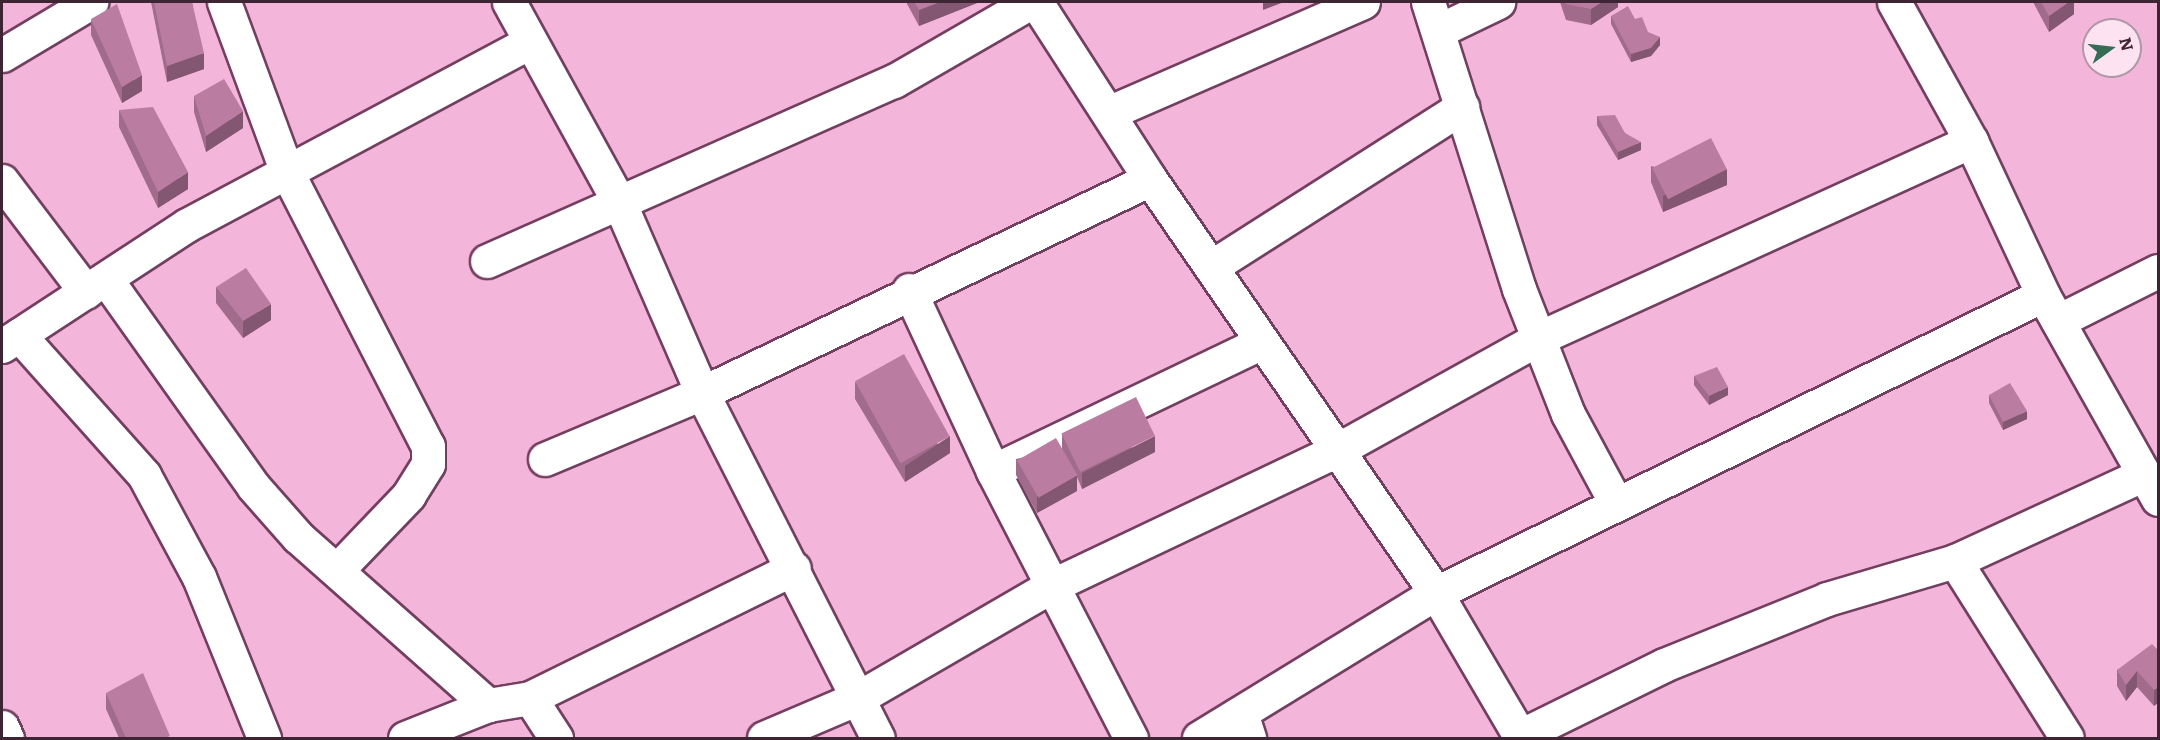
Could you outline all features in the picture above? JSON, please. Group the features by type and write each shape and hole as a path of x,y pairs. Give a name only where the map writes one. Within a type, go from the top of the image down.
{"street":[{"path":"2,55 91,2"},
{"path":"224,2 287,172 429,454 410,495 338,568"},
{"path":"510,2 528,43 620,204 702,393 794,568 878,738"},
{"path":"487,261 894,81 1031,2"},
{"path":"1036,2 1150,178 1262,342 1340,449 1436,593 1521,737 1664,664 1827,599 1955,561 2151,487 2050,308 1971,141 1894,2"},
{"path":"1108,113 1363,2"},
{"path":"1498,2 1433,16 1539,338 1568,414 1616,503"},
{"path":"264,738 199,577 144,475 10,341 187,225 528,43"},
{"path":"1211,267 1462,107"},
{"path":"764,738 858,698 1051,586 1340,449 1539,338 1971,141"},
{"path":"545,459 702,393 909,290 1150,178"},
{"path":"2,181 96,286 253,486 298,537 338,568 488,705"},
{"path":"1199,738 1245,726 1436,593 1616,503 2050,308 2158,271"},
{"path":"909,290 993,471 1131,738"},
{"path":"993,471 1262,342"},
{"path":"1955,561 2067,738"},
{"path":"405,738 488,705 530,698 794,568"},
{"path":"530,698 556,738"},
{"path":"2,727 7,738"}],"building":[{"path":"154,2 192,2 204,53 167,66"},
{"path":"914,2 940,2 919,10"},
{"path":"1565,2 1602,2 1591,9"},
{"path":"2041,2 2069,2 2049,16"},
{"path":"117,4 142,75 122,87 91,19"},
{"path":"1628,6 1635,19 1642,17 1648,32 1660,37 1651,48 1631,54 1611,16"},
{"path":"224,79 243,111 206,136 194,96"},
{"path":"153,107 188,172 158,192 119,110"},
{"path":"1615,115 1625,133 1641,142 1618,152 1597,116"},
{"path":"1711,138 1727,169 1668,199 1652,168"},
{"path":"246,268 271,304 243,321 216,287"},
{"path":"904,354 950,436 901,463 855,381"},
{"path":"1717,367 1728,387 1709,396 1694,376"},
{"path":"2010,383 2027,411 2003,422 1989,395"},
{"path":"1136,397 1155,436 1080,472 1061,433"},
{"path":"1056,438 1078,475 1039,498 1017,460"},
{"path":"2152,644 2158,650 2158,687 2154,690 2137,671 2126,685 2117,670"},
{"path":"143,673 170,736 126,738 106,693"}]}
